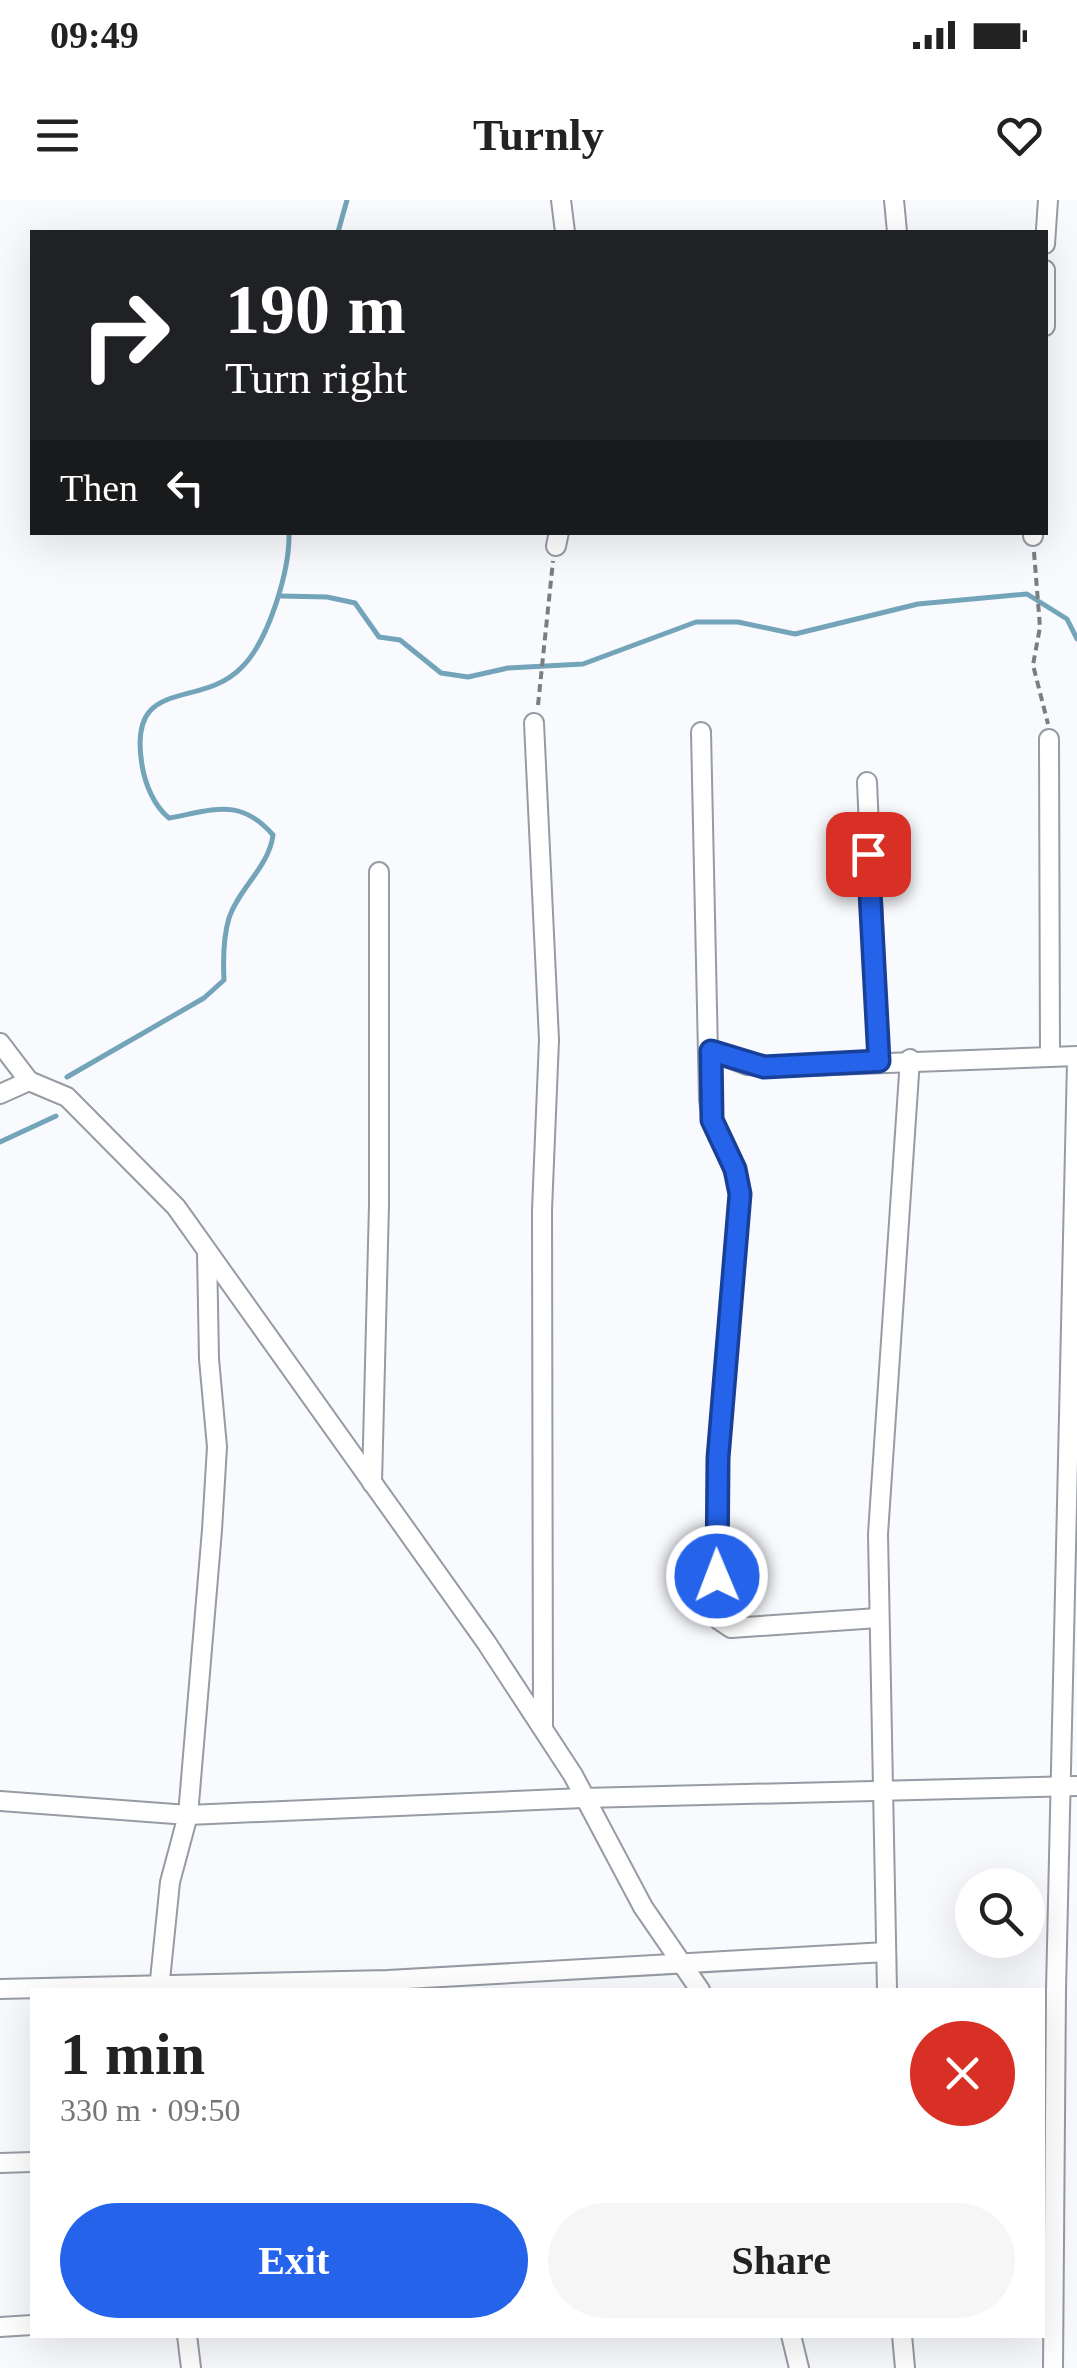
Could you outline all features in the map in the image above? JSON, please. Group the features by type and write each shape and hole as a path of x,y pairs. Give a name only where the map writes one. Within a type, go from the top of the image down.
{"street":[{"path":"562,200 565,230"},
{"path":"894,200 897,230"},
{"path":"1046,230 1048,200"},
{"path":"534,723 549,1040 542,1210 543,1728"},
{"path":"701,732 712,1120 735,1169 740,1194 718,1458 719,1620 731,1628 878,1618"},
{"path":"1049,739 1050,1055"},
{"path":"866,782 879,1061"},
{"path":"372,1484 379,1205 380,872"},
{"path":"0,1042 29,1080 66,1097 144,1172 207,1252 372,1484 430,1558 543,1728 643,1907 699,1988"},
{"path":"711,1051 764,1067 1050,1055 1077,1059 1069,1786 1053,2368"},
{"path":"887,1988 878,1534 910,1060"},
{"path":"0,1094 29,1080"},
{"path":"207,1252 209,1359 217,1447 188,1816 170,1882 159,1988 388,1980 886,1952"},
{"path":"0,1801 188,1816 583,1798 1069,1786"},
{"path":"0,1989 30,1989"},
{"path":"0,2163 30,2162"},
{"path":"0,2328 30,2325"},
{"path":"187,2338 191,2368"},
{"path":"793,2338 799,2368"},
{"path":"902,2338 905,2368"}],"path":[{"path":"1033,535 1040,627 1033,665 1049,739"},
{"path":"534,723 558,539"}],"waterway":[{"path":"339,230 347,200"},
{"path":"67,1077 204,998 224,980 229,918 266,857 273,835 249,815 226,809 169,818 148,787 140,736 145,717 156,706 225,680 252,655 276,604 289,535"},
{"path":"281,596 327,597 355,603 379,637 400,640 441,673 468,677 508,668 583,664 696,622 738,622 795,634 918,604 1027,594 1067,619 1077,639"},
{"path":"0,1142 56,1116"}],"route":[{"path":"717,1576 718,1458 740,1194 735,1169 712,1120 711,1051 764,1067 879,1061 868,854"}]}
